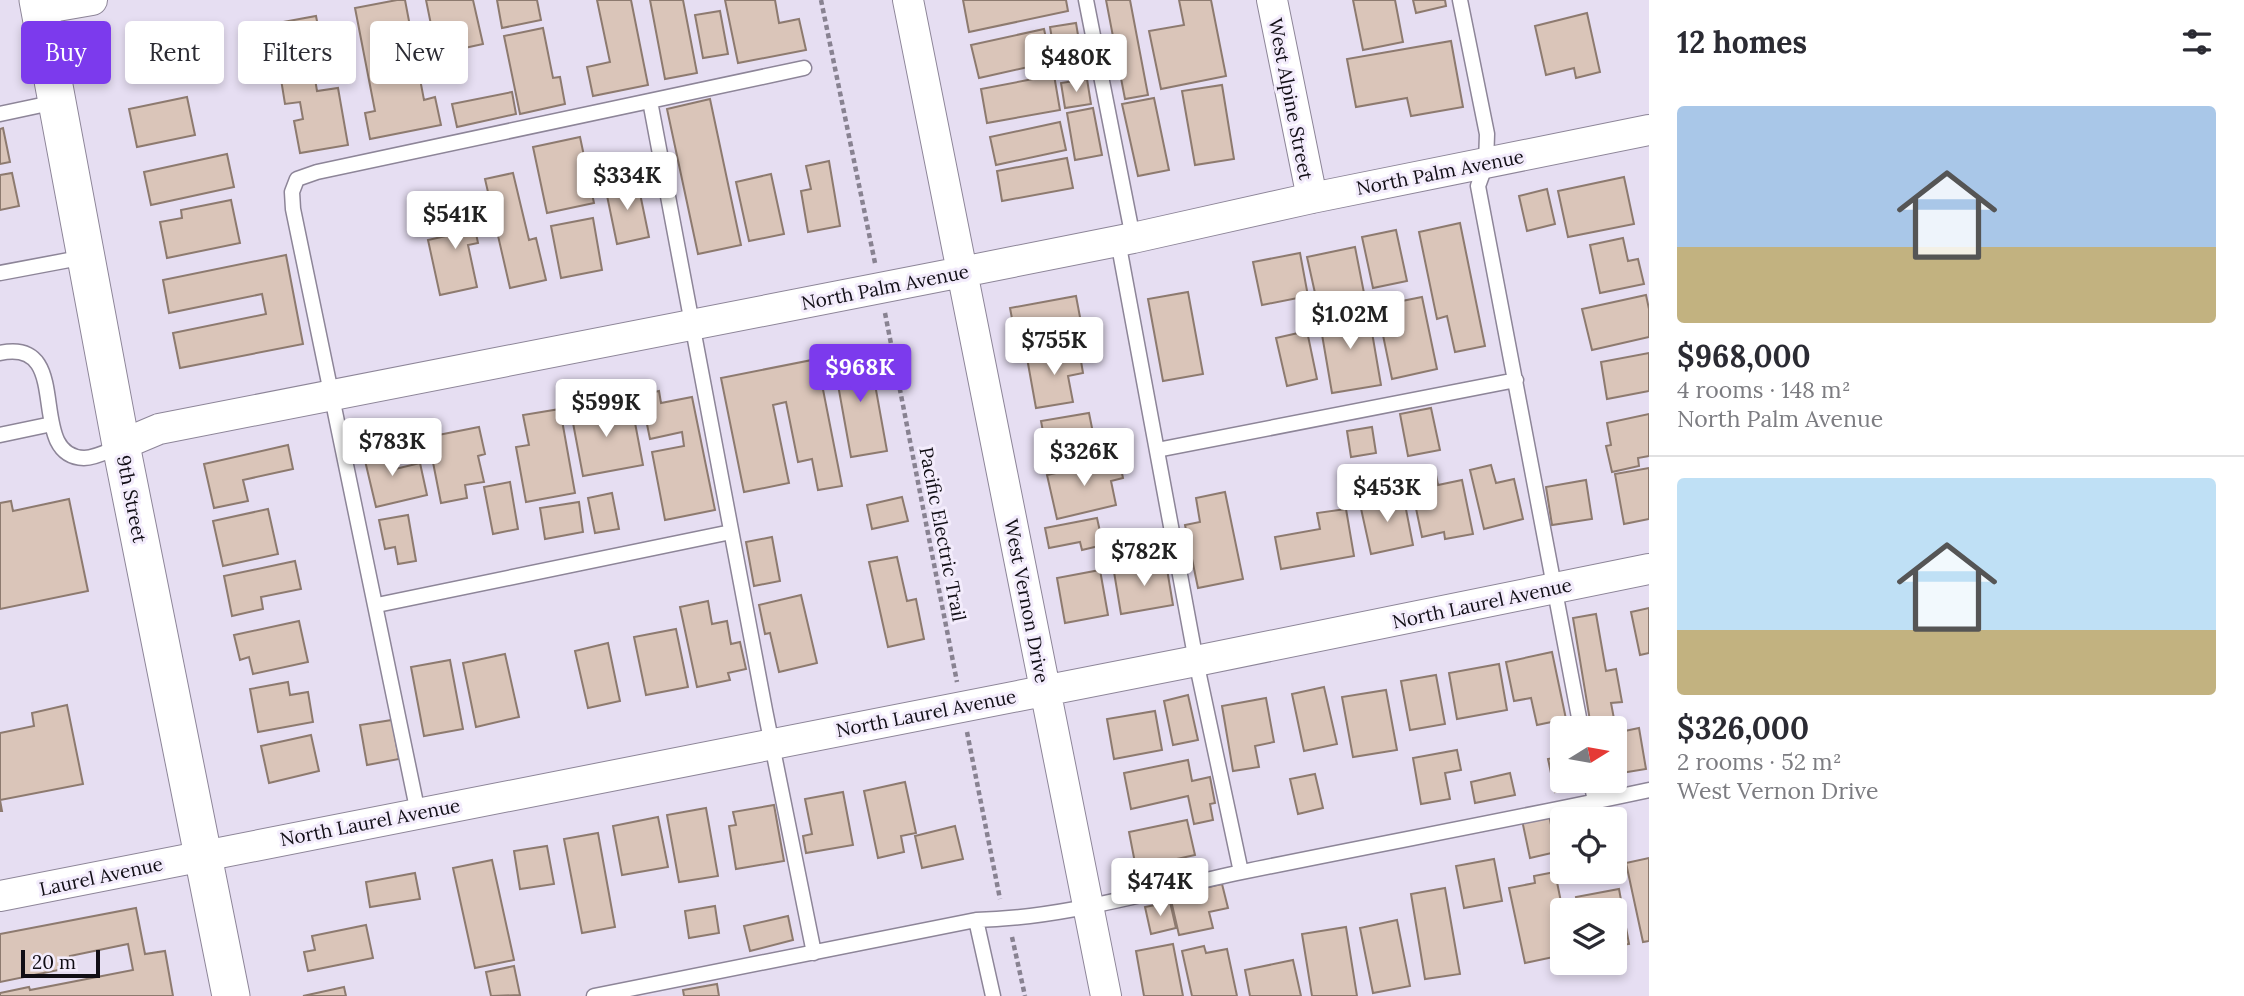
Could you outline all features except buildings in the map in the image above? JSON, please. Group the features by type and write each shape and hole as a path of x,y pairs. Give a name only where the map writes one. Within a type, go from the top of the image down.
{"street":[{"path":"39,5 92,0"},
{"name":"West Vernon Drive","path":"908,0 1106,996"},
{"name":"West Alpine Street","path":"1272,0 1311,198"},
{"name":"9th Street","path":"39,5 121,445 231,996"},
{"name":"North Palm Avenue","path":"121,445 159,429 962,272 1649,130"},
{"name":"North Laurel Avenue","path":"202,855 1196,662 1649,569"},
{"name":"Laurel Avenue","path":"0,896 202,855"}],"lane":[{"path":"1086,0 1126,239 1157,450 1196,662 1241,872"},
{"path":"1460,0 1487,134 1486,163 1478,186 1579,716"},
{"path":"418,813 293,209 292,192 297,179 330,169 804,68"},
{"path":"650,101 814,953"},
{"path":"0,114 57,102"},
{"path":"0,273 86,256"},
{"path":"0,353 27,353 41,367 58,443 70,454 83,458 121,445"},
{"path":"1157,450 1516,380"},
{"path":"0,435 52,424"},
{"path":"377,605 731,532"},
{"path":"594,996 976,920 1007,920 1088,906 1241,872 1649,790"},
{"path":"1593,793 1595,802"},
{"path":"976,920 993,996"}],"path":[{"path":"821,0 874,262"},
{"name":"Pacific Electric Trail","path":"884,308 958,684"},
{"path":"966,728 1001,903"},
{"path":"1011,934 1025,996"}]}
